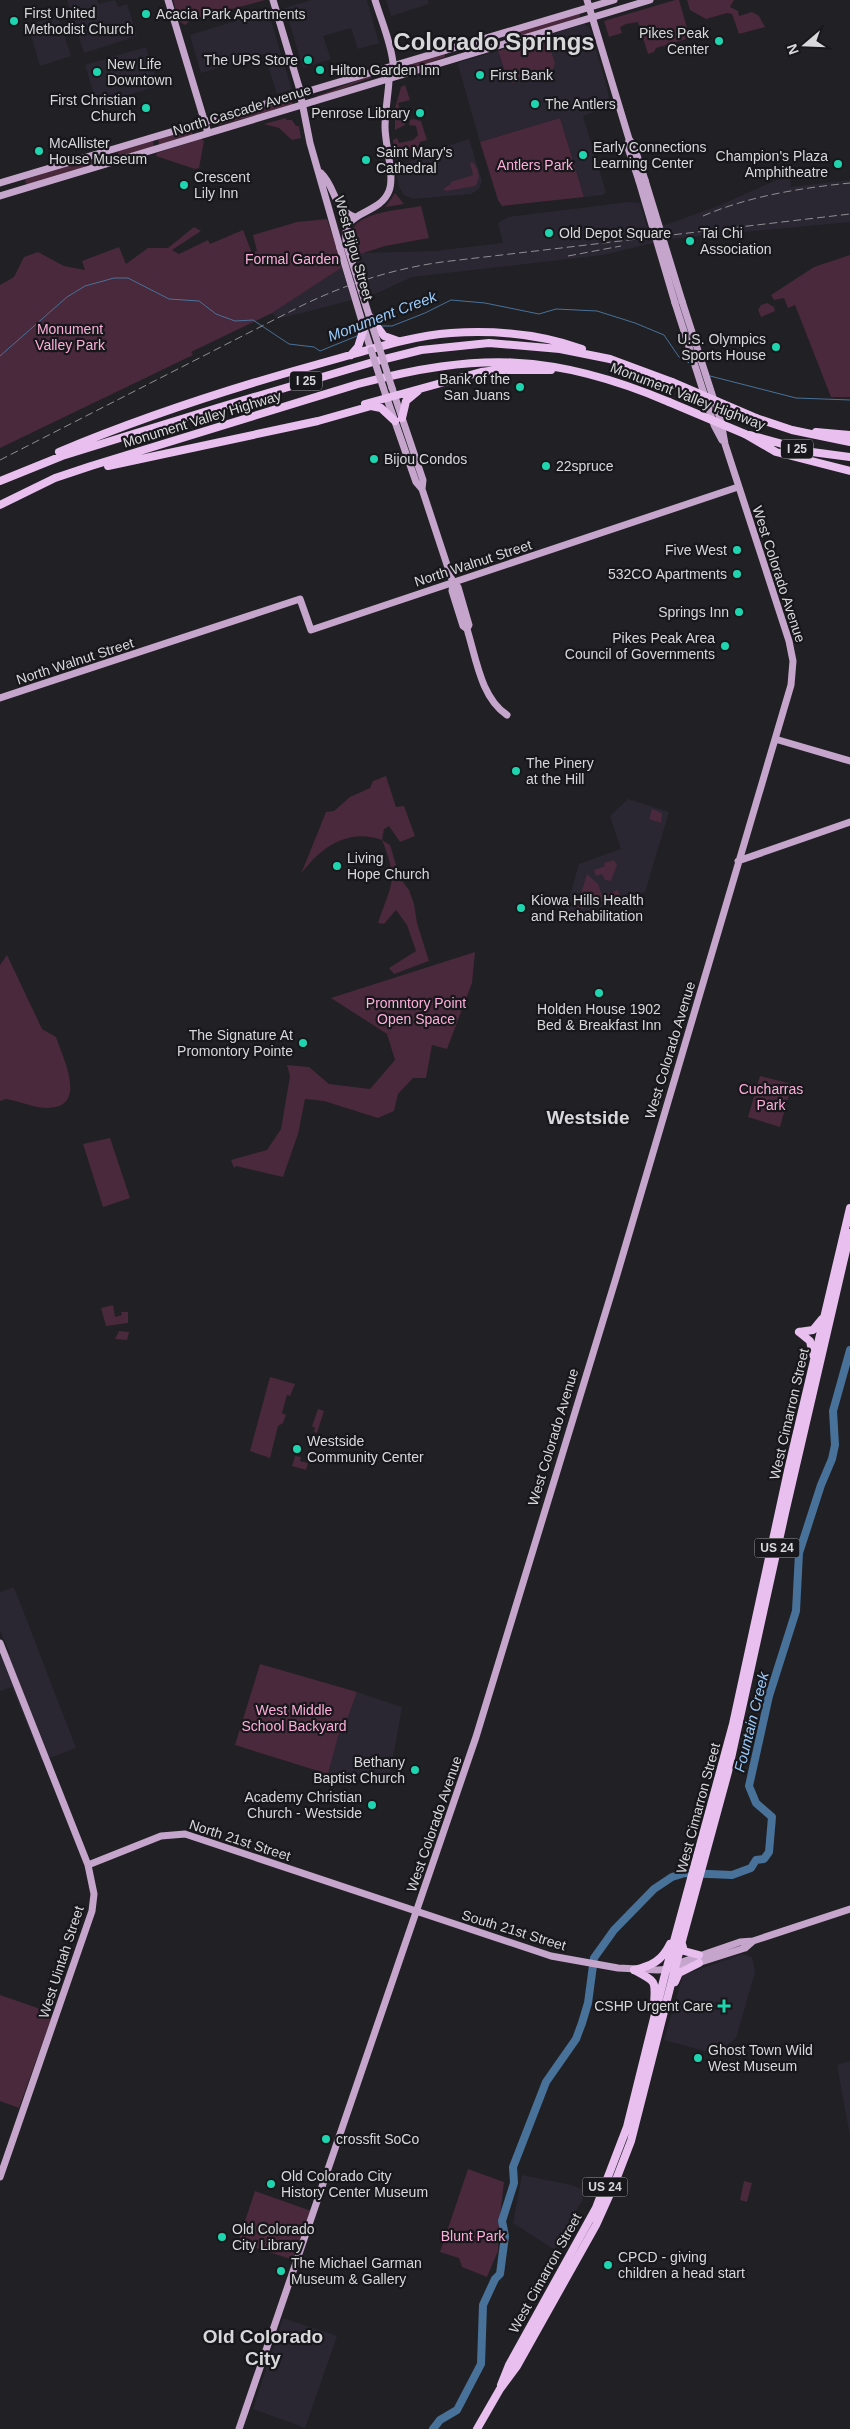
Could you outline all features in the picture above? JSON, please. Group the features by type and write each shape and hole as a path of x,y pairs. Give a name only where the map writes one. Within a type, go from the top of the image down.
{"highway":[{"path":"368,314 384,336 391,340 402,342"},
{"path":"351,355 358,347 364,328"},
{"path":"11,476 80,443 238,386 428,336 470,332 525,334 574,346 610,358"},
{"name":"Monument Valley Highway","path":"0,481 62,456 208,410 408,353 466,345 504,344 560,349 610,358 756,418 792,430 850,442"},
{"name":"Monument Valley Highway","path":"0,505 55,478 358,384 431,366 476,362 519,362 557,366 602,376 745,434 812,452 850,457"},
{"path":"294,425 394,391 425,387 467,375 498,370 543,369 602,376"},
{"path":"55,478 376,406 398,419 408,398 425,387"},
{"path":"792,430 850,435"},
{"path":"745,434 776,452 850,471"},
{"name":"West Cimarron Street","path":"700,1863 850,1208"},
{"name":"West Cimarron Street","path":"500,2389 509,2365 584,2229 609,2177 627,2127 653,2024 683,1937 693,1888 740,1721 791,1486 850,1234"},
{"path":"809,1383 813,1347 810,1341 800,1332 813,1330 817,1326 830,1296"},
{"name":"West Cimarron Street","path":"477,2429 500,2389 527,2350 596,2225 614,2185 638,2118 664,2012 678,1924 693,1888"},
{"path":"634,1970 654,1964 663,1956 678,1924"},
{"path":"664,2012 678,1975 699,1959 684,1950 683,1937"},
{"path":"634,1970 653,1981 655,1985 653,2024"}],"main road":[{"path":"168,0 208,133"},
{"name":"West Bijou Street","path":"273,0 301,94 310,143 394,391 398,419"},
{"path":"344,247 346,230 356,217 380,204 386,197 390,187 385,126 393,66 375,0"},
{"name":"North Cascade Avenue","path":"0,183 488,38 588,4 614,0"},
{"name":"North Cascade Avenue","path":"0,196 650,0"},
{"name":"West Colorado Avenue","path":"588,4 629,140 628,148 642,180 721,422 724,444"},
{"path":"319,172 326,177 340,207 349,215 356,217"},
{"name":"West Colorado Avenue","path":"239,2429 417,1912 497,1671 791,685 791,652 724,444 714,425 703,393 642,180"},
{"name":"West Bijou Street","path":"344,247 364,328 385,394 398,419 423,480 422,489 453,583 458,587 469,625 467,629 488,696 499,710 507,715"},
{"name":"North Walnut Street","path":"0,698 300,600 311,630 738,487"},
{"path":"775,738 850,761"},
{"path":"738,861 850,822"},
{"name":"West Uintah Street","path":"0,1644 88,1865 94,1894 92,1911 0,2177"},
{"name":"North 21st Street","path":"88,1865 161,1836 185,1834 358,1891"},
{"name":"South 21st Street","path":"358,1891 535,1952 584,1963 634,1970 672,1967 699,1959 740,1942 753,1941 850,1909"}],"shaded area":[{"path":"67,0 97,0 99,4 115,0 118,7 127,4 137,36 84,53"},
{"path":"311,0 367,0 379,43 358,49 351,28 323,36 331,59 303,68 285,8"},
{"path":"386,0 428,0 429,4 391,16"},
{"path":"268,11 292,90 277,94 264,54 201,73 190,35"},
{"path":"58,16 71,56 40,66 28,25"},
{"path":"584,24 589,27 607,87 610,106 583,116 606,192 603,195 584,197 560,118 480,142 458,65 460,62 498,51 506,78 514,83 551,72 555,63 546,36"},
{"path":"146,47 158,86 97,104 85,65"},
{"path":"469,139 482,181 479,189 471,194 413,199 404,195 399,187 395,166 432,154 431,151"},
{"path":"790,174 791,187 850,180 850,222 670,239 603,255 412,277 375,294 298,314 277,319 272,313 340,268 338,261 363,253 434,251 503,243 498,223 508,217 629,202 640,203 647,227 665,225 718,206"},
{"path":"628,799 669,812 645,892 568,918 565,913 579,864 621,849 610,816"},
{"path":"14,1587 76,1748 42,1761 12,1687 0,1691 0,1657 10,1653 0,1631 0,1592"},
{"path":"357,1692 402,1707 388,1786 328,1774 339,1732 342,1733"},
{"path":"743,1954 752,1957 755,1972 736,2038 716,2054 664,2040 683,1975"},
{"path":"850,2061 850,2136 837,2065"},
{"path":"522,2175 571,2185 587,2191 555,2250 513,2223"},
{"path":"283,2318 337,2336 305,2428 253,2409"}],"green space":[{"path":"173,0 265,0 191,20 185,25 179,21"},
{"path":"679,0 690,38 656,48 654,52 648,54 638,22 620,27 622,33 609,37 604,21"},
{"path":"687,0 734,0 730,7 738,11 739,16 752,12 759,16 765,27 739,34 732,14 727,13 706,19 690,10"},
{"path":"580,13 580,17 510,40 507,37 507,35"},
{"path":"546,36 555,63 553,70 514,83 508,81 498,51"},
{"path":"445,53 445,57 409,70 406,68 407,64"},
{"path":"370,76 371,78 331,93 317,98 316,96 330,91"},
{"path":"405,85 410,100 398,103 405,125 395,130 395,108 401,87"},
{"path":"292,99 293,106 219,125 220,121"},
{"path":"286,118 286,120 292,120 296,126 299,126 301,138 292,140 279,128 264,124"},
{"name":"Antlers Park","path":"560,118 584,197 502,206 498,200 480,142"},
{"path":"410,120 421,121 427,140 420,142 418,148 398,155 394,153 393,140 397,138 399,143 413,140 418,135 416,126 409,125"},
{"path":"189,130 192,132 192,135 159,145 158,139"},
{"path":"201,139 204,141 199,168 195,169 156,156 157,153"},
{"path":"153,141 154,147 121,157 117,155 119,151"},
{"path":"95,158 99,160 97,165 28,185 25,182 26,179"},
{"path":"472,162 478,174 475,186 446,191 443,189 451,184 451,182 473,175 470,163"},
{"path":"395,193 404,204 386,207 386,206"},
{"name":"Monument Valley Park","path":"421,206 429,238 385,246 339,261 341,268 272,313 191,352 193,355 0,448 0,285 14,277 24,257 38,252 64,266 85,270 82,261 119,247 126,264 148,248 168,248 194,227 201,231 172,250 179,254 208,240 210,244 243,230 252,253 257,251 253,235 297,222 327,219 337,249 351,245 351,234 355,225 364,219 387,212"},
{"path":"850,255 850,397 831,397 795,305 788,308 784,298 774,300 771,295 814,267"},
{"path":"767,303 774,307 775,311 761,317 758,310 761,305"},
{"path":"386,776 396,807 404,806 415,836 400,842 389,826 384,829 382,840 358,836 336,842 317,856 301,874 326,812 334,811 350,797 370,788 373,781"},
{"path":"652,809 662,813 661,823 649,819"},
{"path":"382,840 390,845 400,878 409,890 429,961 394,974 389,968 416,951 407,925 396,910 384,924 378,923 389,891 392,874"},
{"path":"614,860 617,865 611,881 605,880 602,874 596,876 594,870 605,866 604,863"},
{"path":"587,874 598,884 604,901 580,909 577,907"},
{"path":"618,890 620,896 606,901 604,895"},
{"name":"Promntory Point Open Space","path":"475,952 472,983 447,1049 432,1045 426,1078 413,1078 398,1094 394,1111 378,1118 324,1101 305,1099 298,1134 283,1177 236,1166 234,1168 231,1160 267,1150 281,1129 290,1076 287,1065 309,1067 329,1084 370,1089 395,1060 387,1034 331,998"},
{"path":"7,955 42,1029 56,1037 70,1080 70,1091 67,1100 60,1106 42,1108 6,1099 0,1101 0,965"},
{"name":"Cucharras Park","path":"760,1076 792,1084 780,1127 748,1117"},
{"path":"110,1138 130,1198 103,1207 83,1144"},
{"path":"113,1305 115,1317 122,1315 121,1312 128,1312 128,1323 106,1326 101,1308"},
{"path":"119,1331 129,1332 127,1340 115,1339"},
{"path":"270,1377 295,1384 290,1396 287,1395 282,1413 286,1415 283,1423 278,1426 270,1458 250,1451"},
{"path":"318,1409 324,1411 317,1433 314,1432 315,1428 312,1426"},
{"path":"295,1456 301,1457 300,1461 308,1463 306,1470 292,1466"},
{"name":"West Middle School Backyard","path":"260,1664 357,1692 342,1733 339,1733 328,1774 235,1745"},
{"path":"0,1995 49,2012 52,2016 19,2108 0,2101"},
{"name":"Blunt Park","path":"468,2169 504,2182 498,2251 487,2277 462,2267 459,2258 440,2252"},
{"path":"744,2181 752,2183 747,2202 740,2200"},
{"path":"255,2191 314,2212 297,2261 238,2242"}],"waterway":[{"name":"Monument Creek","path":"0,356 67,297 85,286 114,278 128,278 169,299 199,301 216,314 235,321 253,320 289,344 314,347 320,351 357,336"},
{"name":"Monument Creek","path":"382,326 392,326 451,300 485,303 539,314 556,309 597,311 635,323 664,335 679,357 691,364"},
{"name":"Monument Creek","path":"710,376 796,398 850,400"},
{"name":"Fountain Creek","path":"433,2429 440,2420 457,2410 481,2364 483,2305 495,2279 500,2274 505,2236 502,2221 514,2183 513,2167 546,2082 576,2039 588,2003 594,1958 614,1930 654,1889 672,1877 685,1873 732,1875 751,1868 756,1860 764,1859 769,1852 772,1817 756,1803 749,1786 769,1696 796,1611 799,1553 821,1485 832,1459 835,1445 833,1411 850,1350"}],"railway":[{"path":"703,216 757,198 813,187 850,183"},
{"path":"0,460 301,306 352,284 387,273 442,262 850,214"},
{"path":"568,256 621,246"}],"place":[{"name":"Acacia Park Apartments","path":"146,14"},
{"name":"First United Methodist Church","path":"14,21"},
{"name":"Pikes Peak Center","path":"719,41"},
{"name":"The UPS Store","path":"308,60"},
{"name":"Hilton Garden Inn","path":"320,70"},
{"name":"New Life Downtown","path":"97,72"},
{"name":"First Bank","path":"480,75"},
{"name":"The Antlers","path":"535,104"},
{"name":"First Christian Church","path":"146,108"},
{"name":"Penrose Library","path":"420,113"},
{"name":"McAllister House Museum","path":"39,151"},
{"name":"Early Connections Learning Center","path":"583,155"},
{"name":"Saint Mary's Cathedral","path":"366,160"},
{"name":"Champion's Plaza Amphitheatre","path":"838,164"},
{"name":"Crescent Lily Inn","path":"184,185"},
{"name":"Old Depot Square","path":"549,233"},
{"name":"Tai Chi Association","path":"690,241"},
{"name":"U.S. Olympics Sports House","path":"776,347"},
{"name":"Bank of the San Juans","path":"520,387"},
{"name":"Bijou Condos","path":"374,459"},
{"name":"22spruce","path":"546,466"},
{"name":"Five West","path":"737,550"},
{"name":"532CO Apartments","path":"737,574"},
{"name":"Springs Inn","path":"739,612"},
{"name":"Pikes Peak Area Council of Governments","path":"725,646"},
{"name":"The Pinery at the Hill","path":"516,771"},
{"name":"Living Hope Church","path":"337,866"},
{"name":"Kiowa Hills Health and Rehabilitation","path":"521,908"},
{"name":"Holden House 1902 Bed & Breakfast Inn","path":"599,993"},
{"name":"The Signature At Promontory Pointe","path":"303,1043"},
{"name":"Westside Community Center","path":"297,1449"},
{"name":"Bethany Baptist Church","path":"415,1770"},
{"name":"Academy Christian Church - Westside","path":"372,1805"},
{"name":"CSHP Urgent Care","path":"724,2006"},
{"name":"Ghost Town Wild West Museum","path":"698,2058"},
{"name":"crossfit SoCo","path":"326,2139"},
{"name":"Old Colorado City History Center Museum","path":"271,2184"},
{"name":"Old Colorado City Library","path":"222,2237"},
{"name":"CPCD - giving children a head start","path":"608,2265"},
{"name":"The Michael Garman Museum & Gallery","path":"281,2271"}],"district":[{"name":"Colorado Springs","path":"494,41"},
{"name":"Westside","path":"588,1117"},
{"name":"Old Colorado City","path":"263,2347"}],"park label":[{"name":"Formal Garden","path":"292,259"}]}
